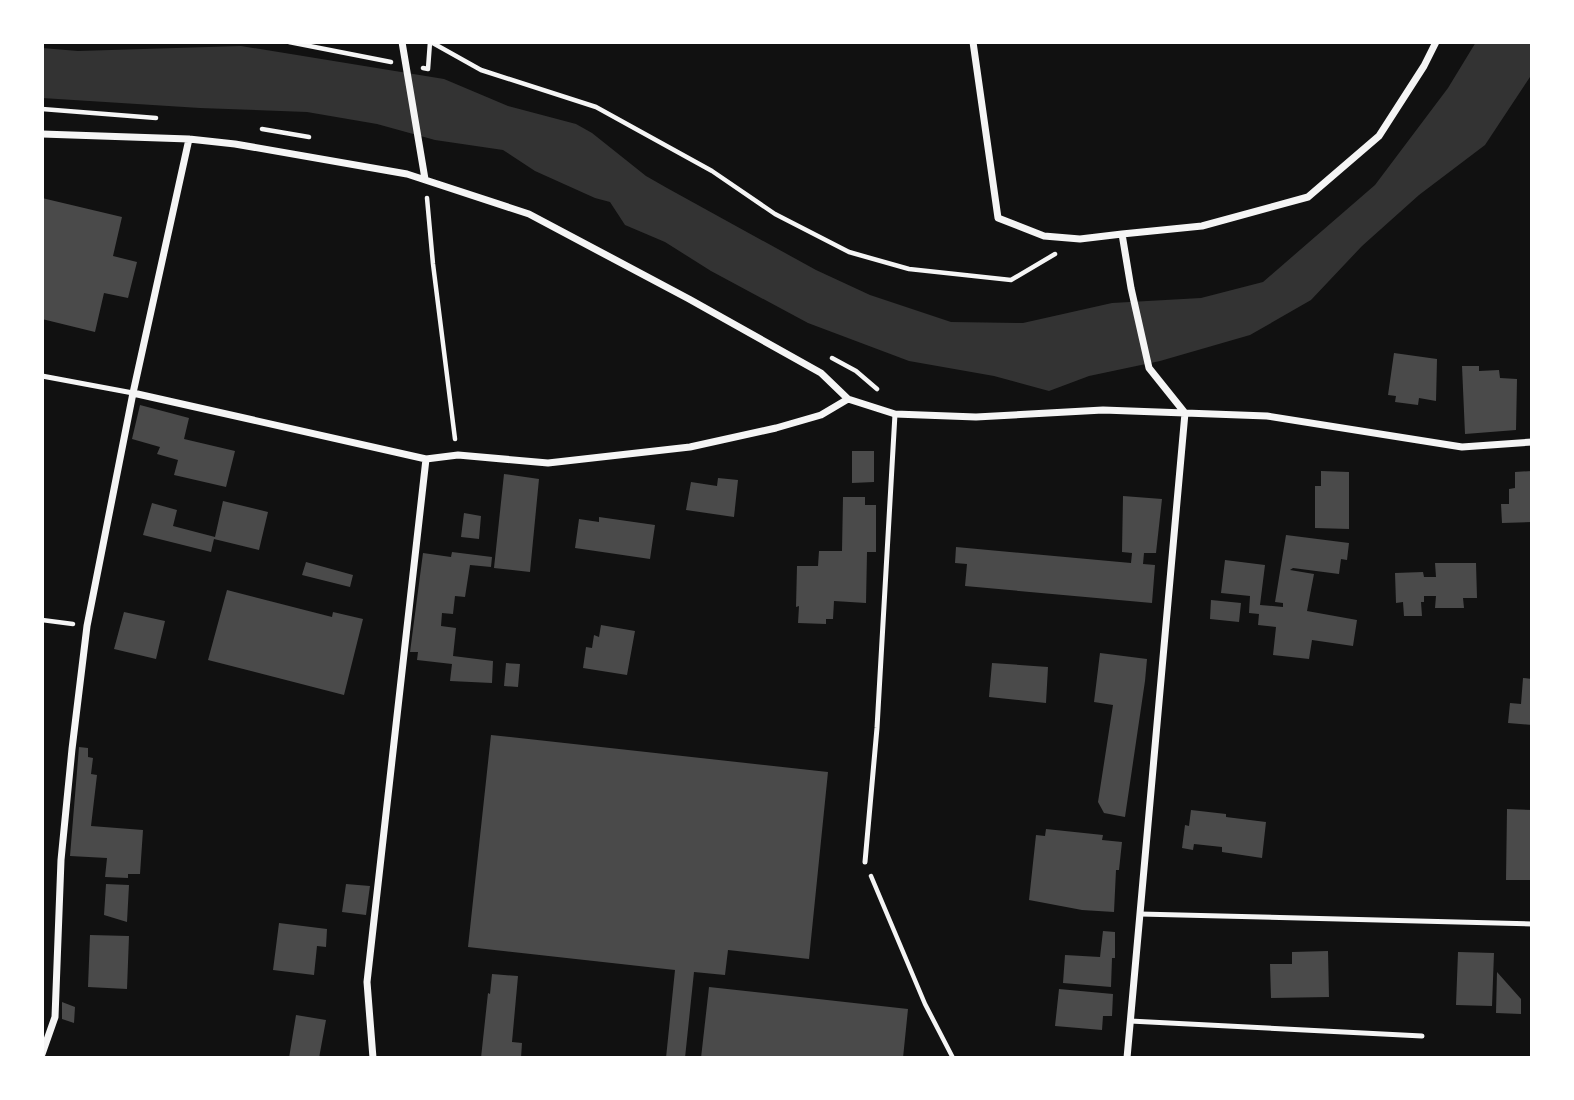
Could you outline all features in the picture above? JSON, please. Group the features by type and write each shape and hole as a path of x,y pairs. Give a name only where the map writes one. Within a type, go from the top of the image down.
{"street":[{"path":"973,42 998,218 1044,236 1080,239 1202,226 1308,197 1379,136 1424,66 1436,42"},
{"path":"403,46 425,179"},
{"path":"42,134 190,139 235,144 425,179 529,214 821,373 848,400 895,414 976,417 1104,410 1267,416 1462,447 1532,442"},
{"path":"42,1054 55,1017 61,860 88,626 133,393 190,139"},
{"path":"1122,234 1130,288 1149,368 1185,413 1127,1058"},
{"path":"133,393 426,459 458,455 548,463 690,447 821,415 848,400"},
{"path":"373,1058 367,982 426,459"}],"lane":[{"path":"42,376 133,393"},
{"path":"865,862 877,728 895,414"},
{"path":"1140,914 1532,924"},
{"path":"1130,1020 1422,1036"}],"path":[{"path":"289,42 402,64"},
{"path":"415,66 428,69 431,42 481,71 596,107 712,171 775,214 849,252 909,269 1011,280 1080,239"},
{"path":"42,109 168,119"},
{"path":"425,179 433,264 458,455"},
{"path":"42,620 88,626"},
{"path":"865,862 925,1004 953,1058"}],"shaded area":[{"path":"1476,42 1532,42 1532,74 1485,145 1419,195 1362,246 1311,300 1250,335 1160,361 1089,376 1049,391 994,376 909,361 808,323 711,271 665,242 625,225 610,202 535,171 503,150 435,140 377,124 307,112 42,98 42,48 78,51 241,46 444,79 508,106 576,124 592,133 646,176 816,270 870,295 951,322 1023,323 1112,303 1201,298 1263,282 1375,185 1448,88"}],"building":[{"path":"42,198 122,217 113,256 137,262 128,298 104,293 95,332 42,319"},
{"path":"1394,353 1437,359 1436,401 1419,398 1418,405 1395,402 1396,396 1388,395"},
{"path":"1462,366 1479,366 1479,371 1499,370 1500,378 1517,379 1516,430 1465,434"},
{"path":"140,405 189,418 184,439 235,451 226,487 174,475 178,460 157,454 160,447 132,439"},
{"path":"852,451 874,451 874,482 852,483"},
{"path":"1321,471 1349,472 1349,529 1315,528 1315,486 1321,486"},
{"path":"1532,471 1532,522 1502,523 1501,504 1509,504 1509,489 1515,488 1515,472"},
{"path":"504,474 539,479 530,572 494,568"},
{"path":"718,478 738,480 734,517 686,510 691,482 717,486"},
{"path":"1123,496 1162,499 1156,553 1144,553 1143,564 1155,565 1152,603 965,586 967,564 955,563 956,547 1131,563 1132,553 1122,552"},
{"path":"843,497 865,497 865,505 876,505 876,552 867,552 866,603 834,601 833,619 826,619 826,624 798,623 797,566 818,566 819,551 842,551"},
{"path":"223,501 268,512 259,550 214,539 211,552 143,535 152,503 177,510 173,526 215,537"},
{"path":"464,513 481,516 479,539 461,537"},
{"path":"599,517 655,525 650,559 575,548 579,519 599,522"},
{"path":"1286,535 1349,543 1347,560 1341,559 1339,574 1293,568 1290,570 1314,574 1307,611 1357,620 1353,646 1312,640 1309,659 1273,655 1276,627 1258,625 1259,614 1249,613 1250,596 1221,593 1225,560 1265,565 1260,605 1283,607 1283,603 1275,602"},
{"path":"452,552 492,557 491,567 470,565 465,597 455,596 453,614 442,613 441,626 456,628 453,656 493,661 492,683 450,681 452,664 417,660 418,652 410,652 423,553 451,557"},
{"path":"306,562 353,575 350,587 302,575"},
{"path":"1435,563 1476,563 1477,598 1463,598 1464,608 1435,608 1436,596 1424,596 1424,602 1421,602 1422,616 1404,616 1403,602 1396,603 1395,573 1423,572 1424,577 1436,577"},
{"path":"227,590 332,617 333,612 363,619 344,695 208,660"},
{"path":"1211,600 1241,603 1239,622 1210,619"},
{"path":"124,612 165,621 156,659 114,649"},
{"path":"601,625 635,631 627,675 583,668 586,647 592,648 594,635 599,637"},
{"path":"1100,653 1147,659 1125,817 1104,813 1098,802 1113,705 1094,702"},
{"path":"506,663 520,664 518,687 504,686"},
{"path":"992,663 1048,667 1046,703 989,697"},
{"path":"1523,678 1532,679 1532,725 1508,723 1510,703 1521,704"},
{"path":"491,735 828,772 809,959 728,950 725,975 694,972 685,1058 666,1058 675,970 468,947"},
{"path":"79,747 88,748 88,757 93,758 91,774 97,775 91,826 143,830 140,874 128,874 128,878 105,877 107,858 70,856"},
{"path":"1507,809 1532,810 1532,880 1506,880"},
{"path":"1191,810 1266,822 1262,858 1222,852 1222,847 1194,844 1193,850 1182,848 1185,825 1189,826"},
{"path":"1046,829 1103,835 1102,840 1122,842 1119,870 1116,870 1114,912 1082,910 1029,900 1036,835 1045,836"},
{"path":"106,884 129,885 127,922 104,915"},
{"path":"346,884 370,886 366,915 342,912"},
{"path":"279,923 327,929 326,947 317,946 314,975 273,970"},
{"path":"1103,931 1115,932 1111,987 1063,983 1065,955 1100,957"},
{"path":"90,935 129,936 127,989 88,987"},
{"path":"1328,951 1329,997 1271,998 1270,964 1292,964 1292,952"},
{"path":"1458,952 1494,953 1492,1006 1456,1005"},
{"path":"1497,972 1521,999 1521,1014 1496,1013"},
{"path":"492,974 518,976 512,1042 522,1043 521,1058 481,1058"},
{"path":"709,987 908,1009 903,1058 701,1058"},
{"path":"1059,989 1113,994 1112,1016 1103,1016 1102,1030 1055,1026"},
{"path":"62,1002 75,1007 74,1023 62,1019"},
{"path":"296,1015 326,1020 319,1058 289,1058"}]}
